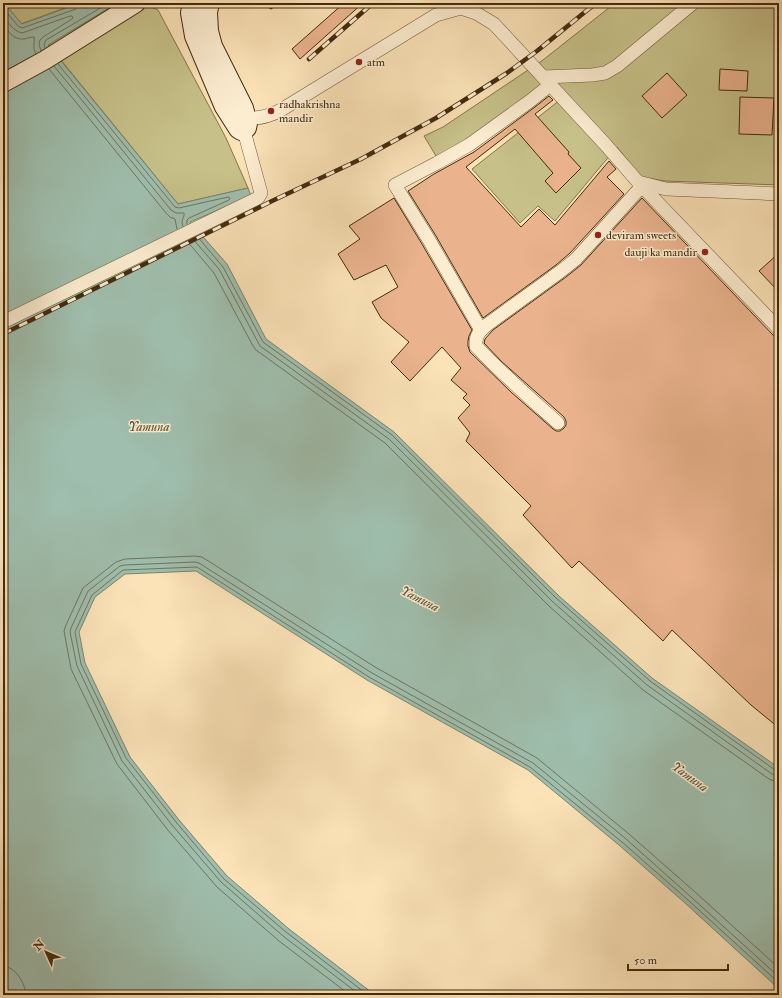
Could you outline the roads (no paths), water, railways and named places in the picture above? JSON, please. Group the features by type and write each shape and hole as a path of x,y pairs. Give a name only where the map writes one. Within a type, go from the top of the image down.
{"main road":[{"path":"3,83 46,60 136,3"},
{"path":"192,3 190,13 194,36 212,59 244,108 245,124"},
{"path":"210,3 208,12 209,31 213,46 212,59"}],"street":[{"path":"481,330 395,185 469,145 530,100 547,81 605,73 618,66 693,3"},
{"path":"3,322 258,198 261,193 245,124 276,113 436,15 461,8 476,13 494,24 640,184 779,329"},
{"path":"640,184 666,190 779,194"},
{"path":"558,424 476,346 476,339 481,330 488,324 562,271 576,259 640,184"}],"water":[{"name":"Yamuna","path":"3,3 22,24 80,3 117,3 48,45 178,204 248,188 251,196 190,222 227,264 266,339 394,432 559,596 652,678 779,768 779,989 619,845 528,770 367,680 196,571 125,574 95,597 79,632 85,663 130,757 179,820 227,876 289,929 375,995 11,995 3,978"}],"railway":[{"path":"271,7 275,3"},
{"path":"309,59 373,3"},
{"path":"3,334 272,201 361,159 436,118 507,73 537,51 596,3"}],"place":[{"name":"atm","path":"359,62"},
{"name":"radhakrishna mandir","path":"271,111"},
{"name":"deviram sweets","path":"598,235"},
{"name":"dauji ka mandir","path":"705,252"}]}
